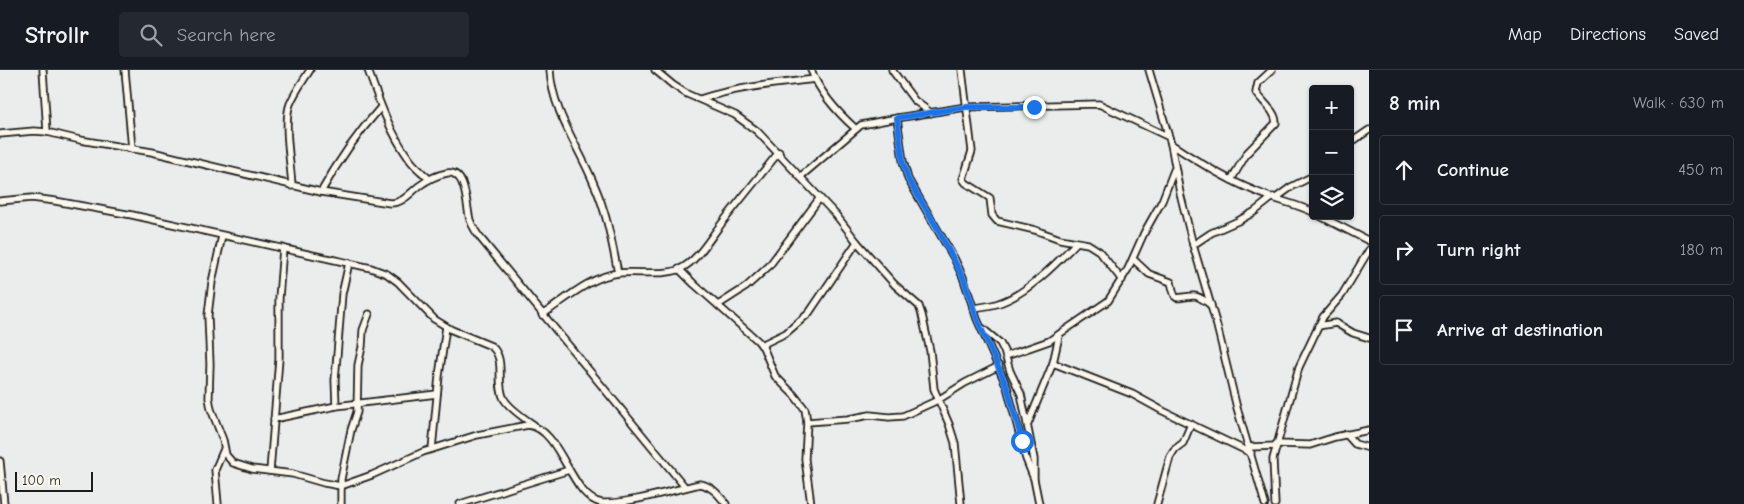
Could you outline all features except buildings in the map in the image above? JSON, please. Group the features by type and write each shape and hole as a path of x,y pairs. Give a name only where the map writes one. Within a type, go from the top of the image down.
{"street":[{"path":"43,70 47,132"},
{"path":"125,70 132,149"},
{"path":"292,186 288,109 293,97 310,70"},
{"path":"368,70 382,107 399,142 410,160 429,179"},
{"path":"550,70 552,88 562,118 595,185 604,210 618,273"},
{"path":"655,70 672,85 748,123 779,152 900,291 918,306 922,315 930,351 934,389 950,424 955,443 961,504"},
{"path":"812,70 815,79 843,117 856,129"},
{"path":"892,70 914,100 931,113"},
{"path":"962,70 972,151 963,178 966,183 990,198 994,219 1035,230 1060,240 1088,244 1095,248 1122,280"},
{"path":"1149,70 1171,144 1180,193 1193,245 1265,504"},
{"path":"1231,180 1247,153 1276,123 1276,118 1256,92 1258,83 1272,70"},
{"path":"700,99 745,87 815,79"},
{"path":"800,178 861,126 966,107 1099,104 1169,137"},
{"path":"321,192 346,150 382,107"},
{"path":"897,118 903,162 908,179 954,258 963,277 980,326 999,366 1007,387 1026,459 1034,479 1039,504"},
{"path":"1354,140 1369,130"},
{"path":"0,134 34,131 47,132 227,169 292,186 390,204 404,199 420,184 429,179 450,173 459,176 474,230 494,257 685,487"},
{"path":"1171,144 1231,180 1256,192 1309,211"},
{"path":"542,315 604,276 618,273 679,269 705,245 779,152"},
{"path":"1174,160 1184,152"},
{"path":"1006,356 1041,345 1059,336 1108,301 1133,259 1144,233 1167,190 1175,168"},
{"path":"1193,245 1211,232 1238,221 1291,187 1309,178"},
{"path":"1167,190 1180,193"},
{"path":"0,201 41,198 132,215 371,268 387,274 398,282 434,319 495,349 501,369 501,387 504,399 545,432 569,470 592,500 600,503 618,504 700,484 713,489 726,504"},
{"path":"718,305 746,287 769,266 819,198"},
{"path":"1328,220 1369,242"},
{"path":"222,236 209,300 207,329 210,364 209,400 223,440 224,449 229,459 238,466 292,474 341,486 432,449 501,429 534,425"},
{"path":"761,344 786,333 809,313 857,242"},
{"path":"973,308 997,304 1019,293 1076,243"},
{"path":"270,471 279,359 279,298 283,248"},
{"path":"1275,504 1272,471 1276,445 1299,367 1318,326 1327,311 1342,295 1369,250"},
{"path":"1133,259 1150,274 1171,282 1173,295 1176,298 1194,296 1211,305"},
{"path":"336,406 335,380 342,294 349,263"},
{"path":"679,269 761,344 775,376 802,404 807,415 805,459 811,504"},
{"path":"341,504 341,486 351,430 358,404 358,365 365,322 369,314"},
{"path":"1318,326 1336,323 1369,338"},
{"path":"432,449 446,326"},
{"path":"980,326 1000,343 1021,394 1034,459 1034,479"},
{"path":"1028,426 1034,405 1053,363 1059,336"},
{"path":"1053,363 1124,390 1163,412 1250,450 1276,445 1310,445 1346,434 1369,430"},
{"path":"807,422 848,419 870,415 897,417 938,400 965,383 999,366"},
{"path":"274,419 336,406 437,394"},
{"path":"1157,504 1170,457 1175,449 1183,443 1191,424"},
{"path":"1346,434 1355,444 1369,448"},
{"path":"218,504 215,470 224,449"},
{"path":"0,462 4,504"},
{"path":"460,504 569,470"}],"route":[{"path":"1022,441 1007,387 977,319 963,277 908,179 903,162 897,118 966,107 1034,107"}]}
